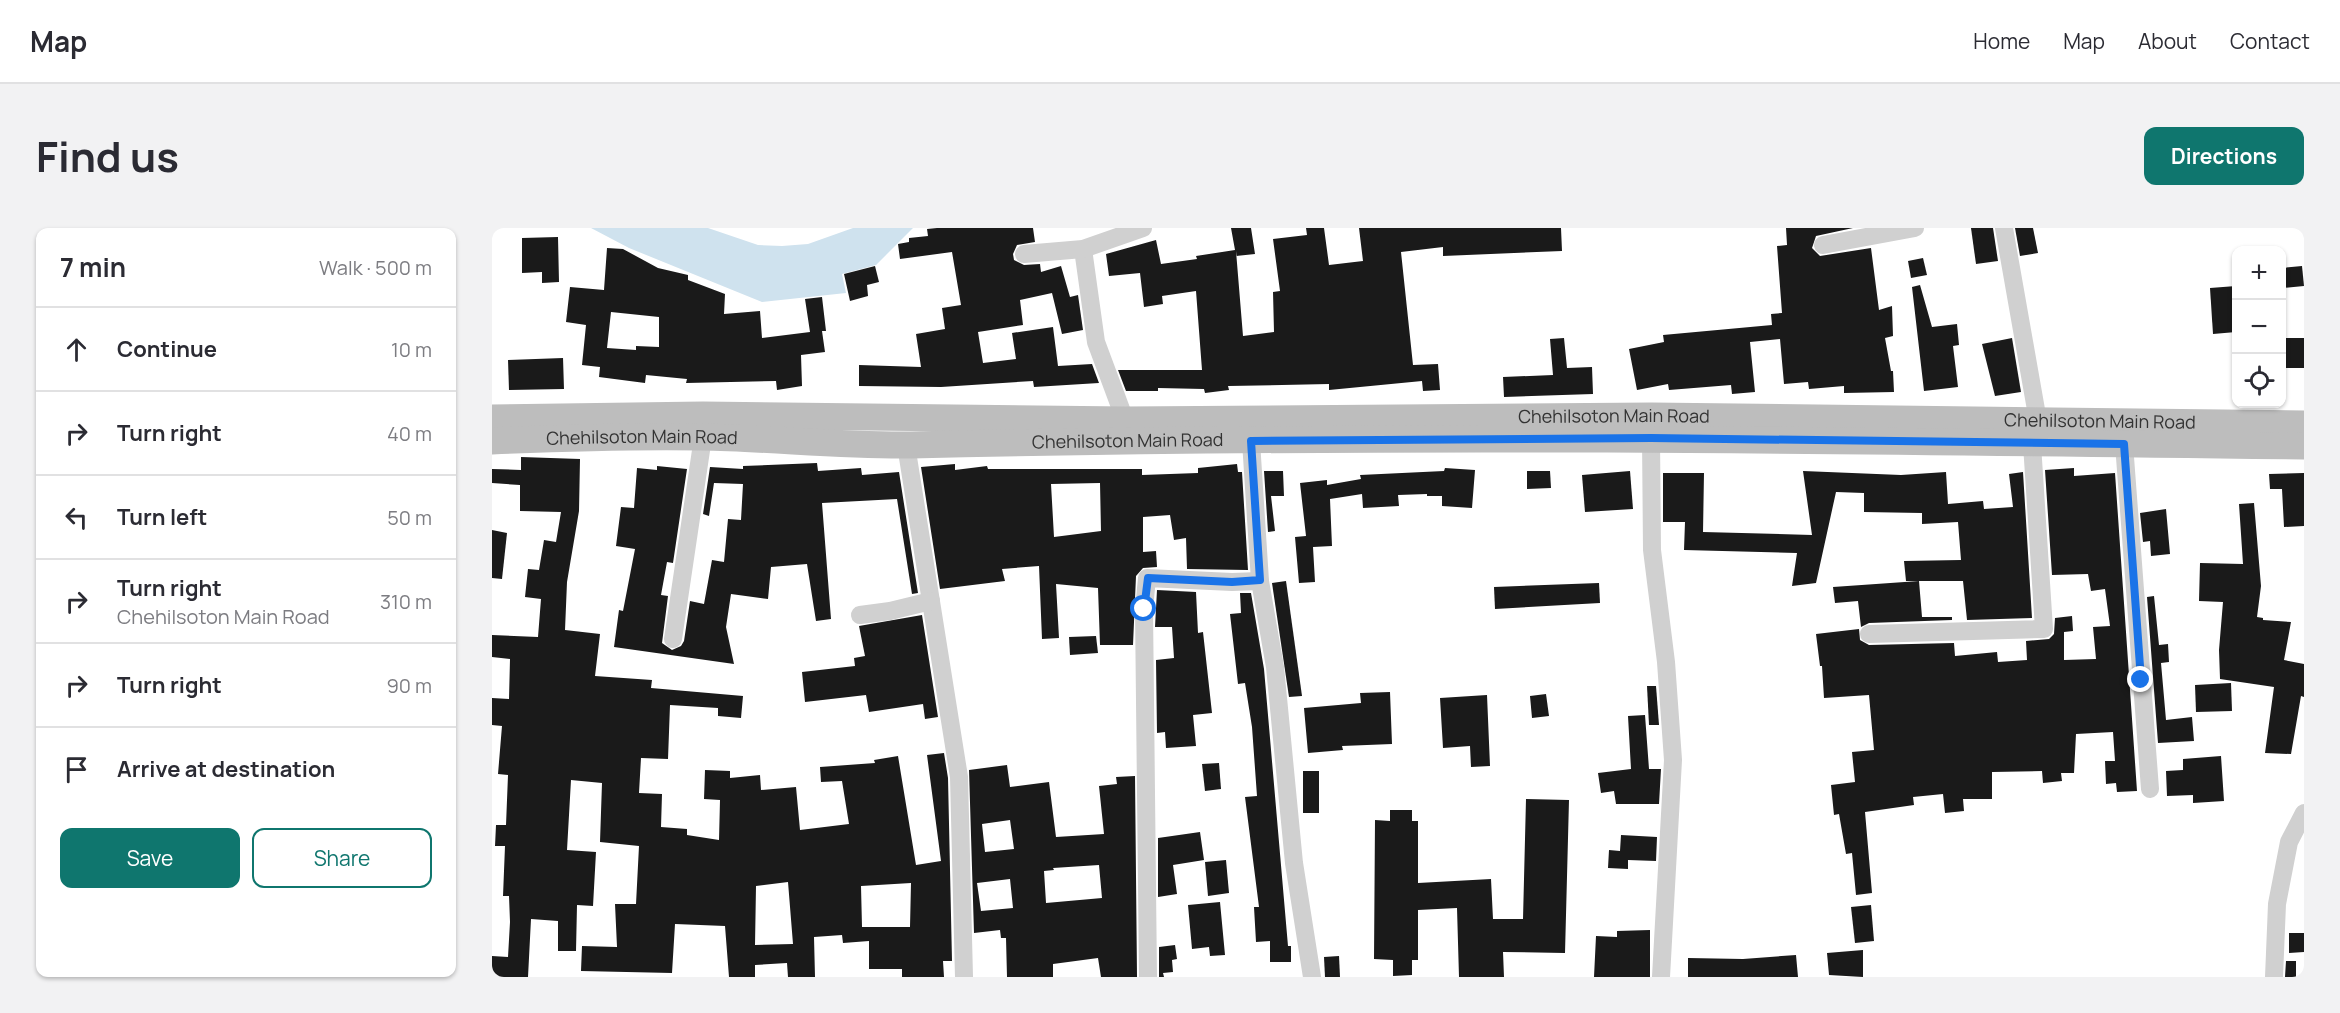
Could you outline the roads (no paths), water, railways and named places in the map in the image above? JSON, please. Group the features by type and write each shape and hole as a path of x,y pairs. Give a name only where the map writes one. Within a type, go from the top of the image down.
{"main road":[{"name":"Chehilsoton Main Road","path":"492,418 692,415 1125,420 1652,416 2035,433"},
{"name":"Chehilsoton Main Road","path":"492,441 703,437 906,445 1010,441 2097,433 2304,424"},
{"name":"Chehilsoton Main Road","path":"2097,433 2124,444 2304,446"}],"street":[{"path":"1024,254 1143,228"},
{"path":"1823,245 1916,228"},
{"path":"1869,634 2044,629 2035,433 2004,228"},
{"path":"1093,240 1096,342 1125,420"},
{"path":"673,639 703,437"},
{"path":"1651,438 1652,550 1666,662 1673,760 1661,977"},
{"path":"1251,441 1260,580 1275,667 1294,864 1312,977"},
{"path":"2124,444 2150,789"},
{"path":"906,445 959,777 964,977"},
{"path":"1149,977 1144,609 1148,578 1232,582 1260,580"},
{"path":"860,615 890,611 931,601"},
{"path":"2274,977 2277,904 2289,842 2304,813"}],"water":[{"path":"591,228 708,228 758,245 782,246 808,244 853,228 913,228 876,265 842,274 846,293 762,302 629,248"}]}
